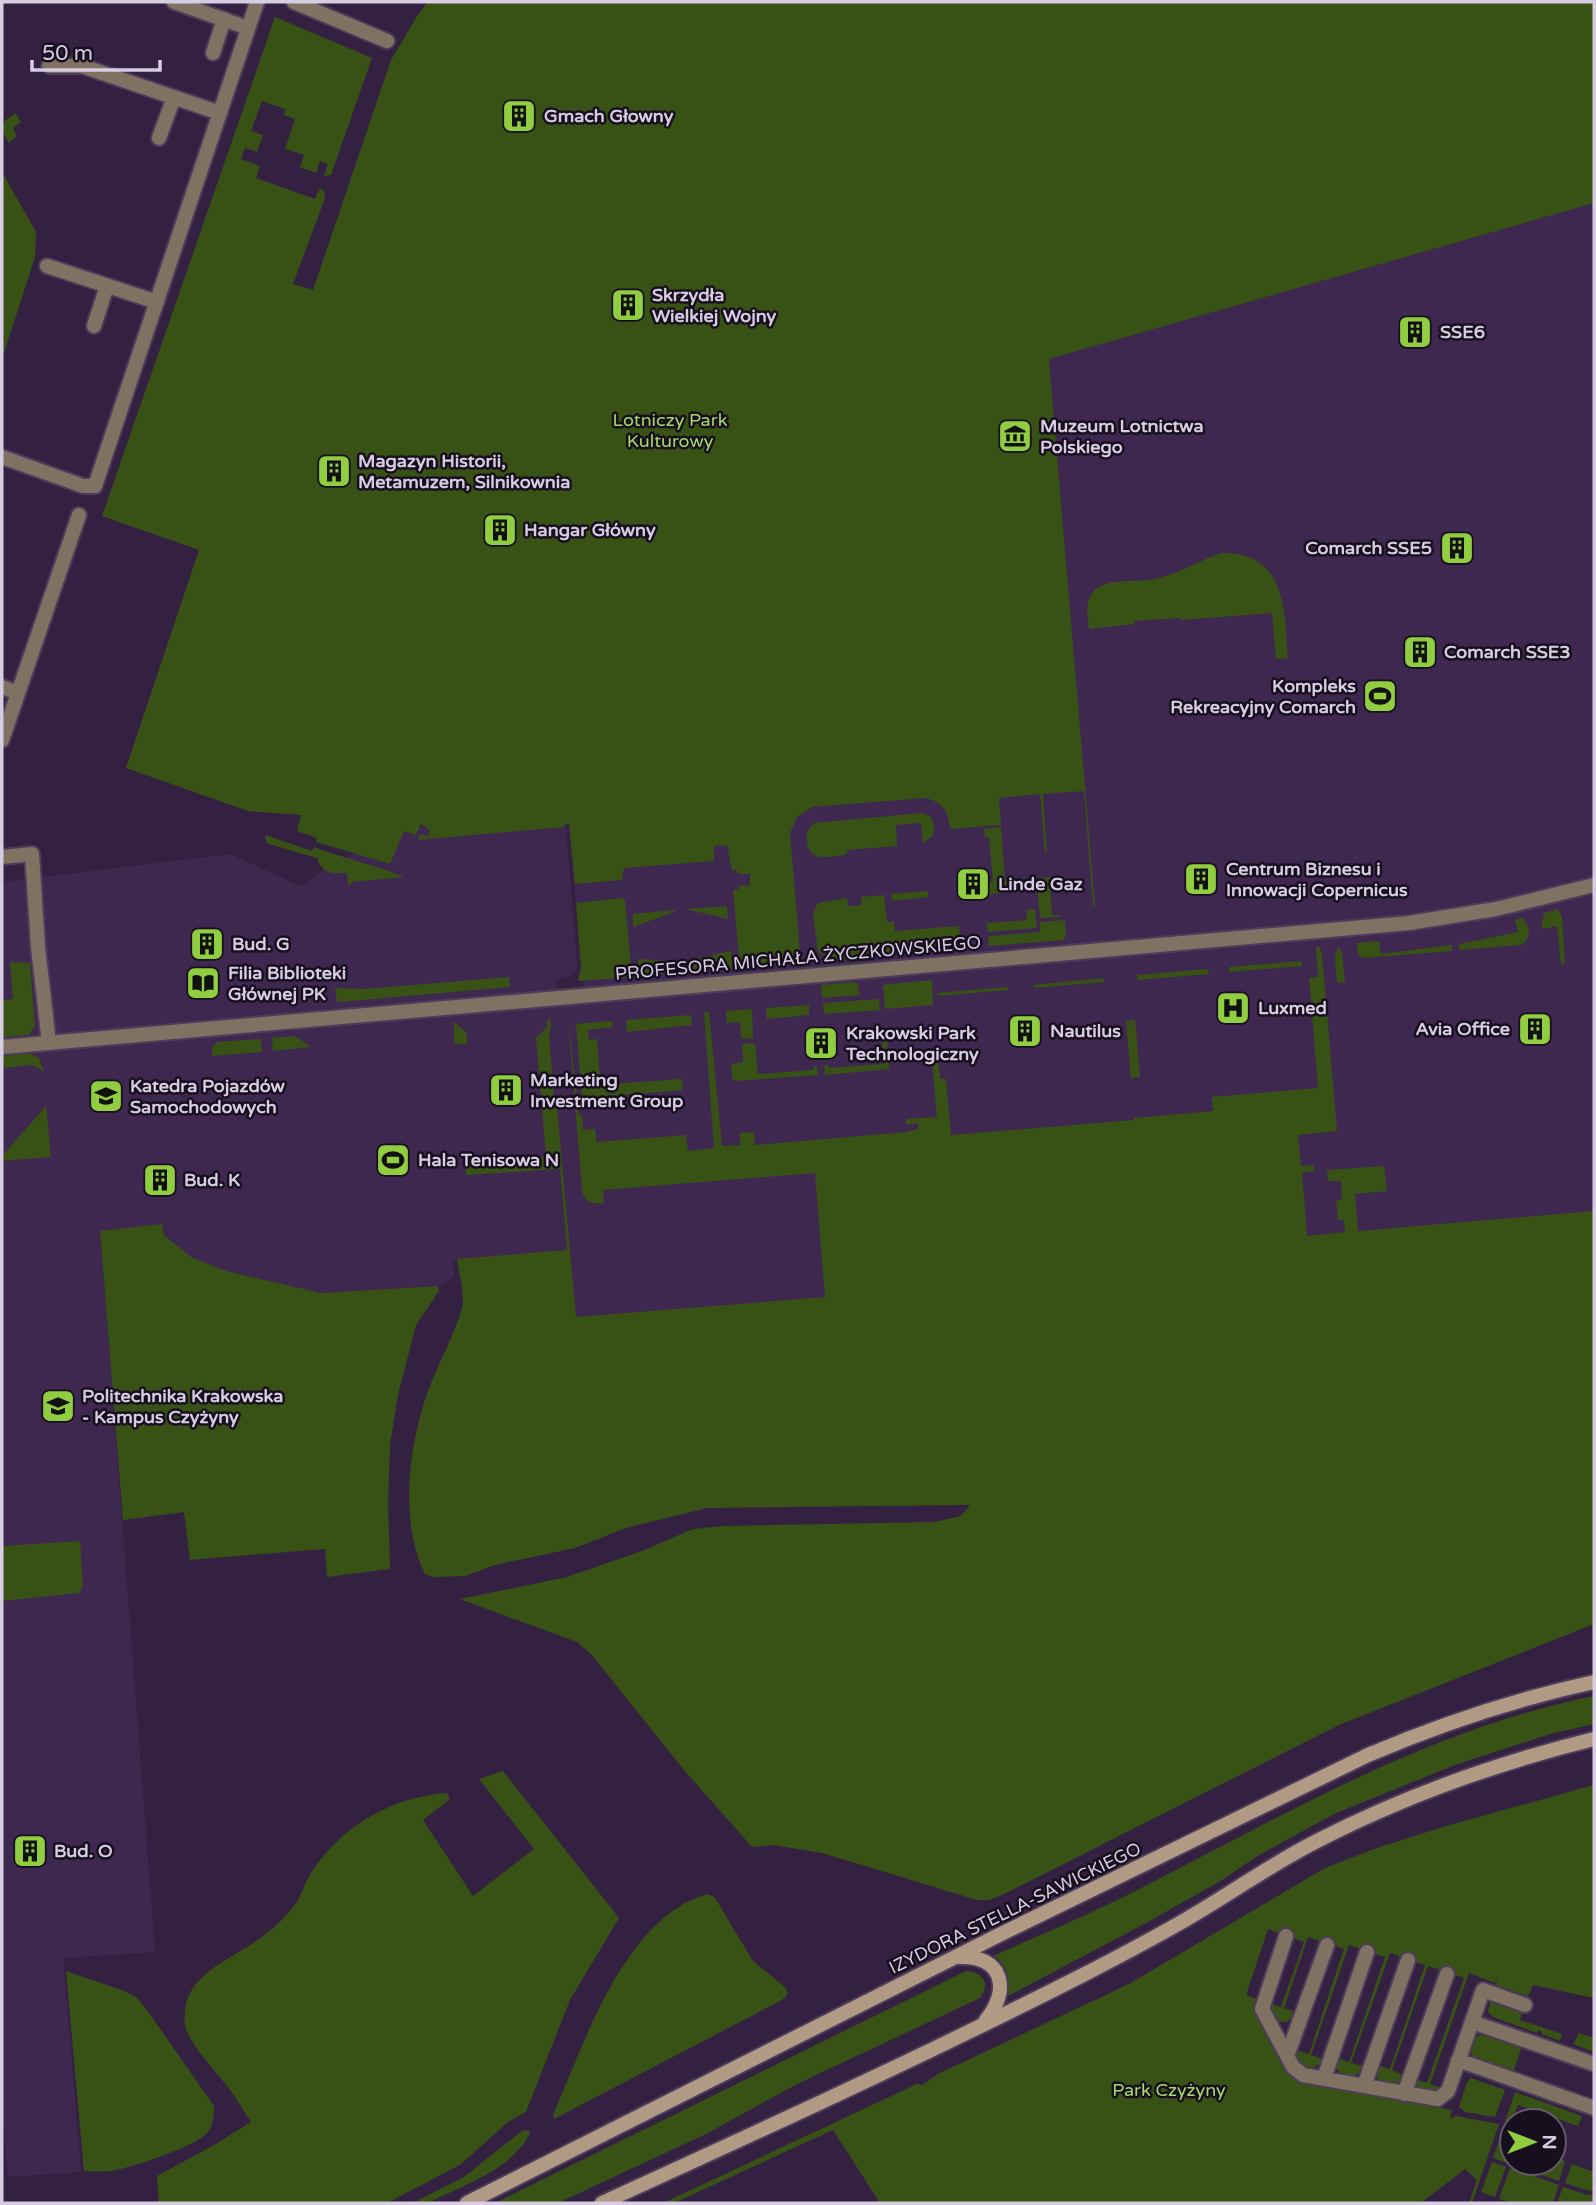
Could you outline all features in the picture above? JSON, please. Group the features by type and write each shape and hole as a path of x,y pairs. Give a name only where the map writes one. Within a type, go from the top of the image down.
{"main road":[{"name":"IZYDORA STELLA-SAWICKIEGO","path":"467,2203 957,1957 1368,1755 1478,1713 1594,1682"},
{"path":"601,2203 749,2136 1086,1973 1179,1924 1314,1842 1352,1824 1450,1782 1549,1750 1594,1739"},
{"path":"957,1957 985,1962 999,1976 999,2001 983,2024"}],"street":[{"path":"174,2 248,28"},
{"path":"2,457 83,486 95,486 257,2"},
{"path":"294,2 387,41"},
{"path":"212,53 224,19"},
{"path":"50,66 82,66 220,113"},
{"path":"159,138 174,97"},
{"path":"47,266 157,302"},
{"path":"94,326 107,286"},
{"path":"2,740 79,515"},
{"path":"2,687 18,693"},
{"path":"2,857 33,853 38,947 49,1043"},
{"name":"PROFESORA MICHAŁA ŻYCZKOWSKIEGO","path":"2,1047 1396,925 1463,916 1594,885"},
{"path":"1286,1936 1262,2009 1287,2056 1300,2073 1433,2100 1442,2098 1448,2091 1483,1990 1525,2005"},
{"path":"1287,2056 1327,1945"},
{"path":"1324,2078 1367,1952"},
{"path":"1364,2086 1408,1960"},
{"path":"1404,2094 1447,1973"},
{"path":"1472,2022 1594,2064"},
{"path":"1458,2060 1594,2108"}],"shaded area":[{"path":"1594,203 1594,1212 827,1299 575,1318 564,1252 453,1262 454,1277 438,1286 321,1293 226,1271 191,1257 164,1235 100,1231 155,1952 63,1958 81,2172 8,2177 2,2101 2,882 230,854 300,886 403,825 499,832 566,826 577,967 570,977 556,979 557,998 437,1010 462,1014 585,1004 569,824 1084,779 1049,359"}],"green space":[{"name":"Lotniczy Park Kulturowy","path":"428,2 1594,2 1594,203 1049,359 1095,906 1084,791 1043,794 1047,852 1040,794 999,798 1001,825 950,829 944,808 925,798 812,807 797,817 790,833 800,952 795,952 787,963 740,967 733,890 739,889 738,886 750,885 750,874 732,871 727,845 714,846 714,861 624,868 622,880 575,884 569,824 564,827 418,840 420,834 428,836 430,830 421,824 416,835 404,831 390,864 316,842 317,838 297,831 301,815 248,811 126,768 199,550 102,516 275,17 372,58 331,175 324,176 328,164 320,161 316,173 300,167 304,155 285,149 295,119 284,115 285,109 262,101 251,131 263,135 257,152 245,148 241,159 260,166 256,178 315,199 320,188 324,191 325,198 293,284 313,290 391,60"},
{"path":"15,113 21,122 13,128 17,136 9,143 2,131 2,123"},
{"path":"2,172 36,232 35,257 2,359"},
{"path":"1221,553 1243,555 1259,562 1270,573 1278,587 1282,603 1288,658 1276,659 1272,613 1134,621 1134,624 1089,629 1088,601 1098,588 1105,584 1160,578"},
{"path":"921,813 930,816 934,824 933,836 923,843 921,823 896,825 897,846 847,850 846,855 823,857 812,854 809,849 807,832 814,823"},
{"path":"1001,827 1005,881 1032,879 1034,890 979,895 978,884 993,882 989,837 985,837 984,829"},
{"path":"265,835 312,851 314,847 404,877 351,882 351,885 348,885 347,873 328,872 317,858 269,844"},
{"path":"1056,877 1063,882 1050,884 1052,915 1061,917 1040,918 1036,878"},
{"path":"928,891 928,897 892,901 891,894"},
{"path":"884,895 887,922 894,922 895,931 959,926 961,948 833,960 818,952 813,914 818,903 847,898 848,906 861,905 861,897"},
{"path":"623,898 632,977 578,980 581,967 576,903"},
{"path":"727,906 728,919 686,909"},
{"path":"1035,909 1037,928 988,932 987,923 1027,920 1026,910"},
{"path":"1558,909 1562,917 1565,964 1561,965 1557,926 1541,929 1544,913"},
{"path":"674,912 633,927 633,914"},
{"path":"1522,918 1529,931 1522,945 1459,950 1459,944 1518,932 1515,920"},
{"path":"1065,920 1064,940 989,946 988,936 1040,932 1040,922"},
{"path":"1379,941 1381,954 1452,945 1452,951 1364,958 1358,955 1357,943"},
{"path":"1319,946 1322,954 1337,1131 1298,1135 1301,1166 1314,1165 1314,1171 1302,1173 1307,1236 1345,1232 1344,1220 1338,1220 1336,1200 1342,1199 1341,1181 1328,1181 1327,1170 1384,1166 1387,1191 1355,1194 1358,1231 1594,1211 1594,1624 1339,1725 1002,1895 989,1900 977,1900 822,1853 773,1845 752,1847 684,1770 591,1654 577,1642 460,1599 567,1577 642,1551 693,1529 723,1526 934,1522 961,1516 970,1505 707,1508 626,1528 575,1548 495,1565 465,1576 434,1577 425,1574 416,1552 411,1527 410,1475 413,1448 426,1398 462,1308 457,1259 567,1250 560,1169 466,1175 465,1163 546,1156 536,1038 547,1027 547,1019 550,1019 551,1027 549,1034 554,1096 576,1317 825,1297 815,1173 603,1190 604,1203 593,1203 585,1198 582,1191 568,1017 579,1115 582,1115 583,1130 595,1129 597,1142 686,1135 688,1151 714,1148 704,1012 709,1012 722,1146 740,1145 740,1133 754,1132 755,1145 918,1129 918,1123 906,1125 906,1119 937,1117 931,1050 937,1049 940,1079 946,1079 951,1135 1134,1120 1213,1111 1212,1097 1318,1088 1309,978 1318,977 1316,947"},
{"path":"1338,946 1342,953 1345,982 1337,983 1335,957"},
{"path":"731,951 732,968 691,971 689,960"},
{"path":"638,959 677,961 677,972 640,976"},
{"path":"1302,961 1302,966 1229,972 1229,967"},
{"path":"10,962 30,963 35,1026 29,1035 2,1037 2,1000 13,999"},
{"path":"1208,969 1209,974 1137,980 1137,975"},
{"path":"509,977 510,987 339,1002 335,988 365,989"},
{"path":"1104,978 1104,982 1034,988 1033,985"},
{"path":"932,980 933,1005 885,1009 883,985"},
{"path":"857,982 860,995 822,998 821,985"},
{"path":"1008,987 1008,990 937,996 937,993"},
{"path":"879,999 880,1010 824,1014 823,1003"},
{"path":"809,1005 809,1015 767,1019 766,1008"},
{"path":"752,1009 753,1038 741,1039 740,1022 727,1023 726,1011"},
{"path":"691,1015 692,1025 627,1032 626,1020"},
{"path":"1135,1020 1140,1077 1131,1078 1126,1021"},
{"path":"612,1021 613,1027 588,1030 589,1040 597,1039 600,1080 595,1080 596,1085 682,1079 683,1090 582,1098 576,1024"},
{"path":"454,1022 467,1033 467,1044 454,1044"},
{"path":"295,1036 311,1047 273,1051 272,1038"},
{"path":"261,1039 262,1052 212,1056 212,1048 217,1042"},
{"path":"882,1040 887,1040 889,1069 825,1075 824,1065 829,1068 884,1064"},
{"path":"755,1043 758,1074 813,1070 814,1066 817,1066 818,1075 735,1081 732,1078 731,1064 743,1062 742,1044"},
{"path":"30,1053 39,1058 44,1072 33,1065 2,1068 2,1056"},
{"path":"46,1106 51,1157 2,1161 2,1156"},
{"path":"162,1224 164,1235 191,1257 226,1271 321,1293 438,1286 439,1291 416,1325 398,1395 390,1445 390,1569 327,1577 325,1549 190,1560 184,1512 123,1520 100,1231"},
{"path":"80,1541 83,1586 79,1593 2,1601 2,1546"},
{"path":"1594,1696 1594,1724 1550,1734 1455,1765 1336,1813 1259,1855 1222,1880 1148,1922 1008,1996 1005,1968 993,1956 1109,1904 1309,1801 1420,1750 1534,1710"},
{"path":"503,1771 619,1918 570,2000 526,2112 508,2122 460,2165 387,2203 159,2203 157,2176 251,2122 188,2033 185,2010 188,1996 195,1985 216,1966 252,1944 284,1918 311,1873 337,1841 370,1817 407,1801 447,1793 450,1799 423,1820 473,1896 534,1849 479,1779"},
{"name":"Park Czyżyny","path":"1594,1785 1594,1998 1533,1985 1528,1996 1496,1985 1497,1977 1495,1983 1469,1973 1430,2084 1442,2088 1435,2093 1417,2088 1415,2079 1427,2083 1464,1978 1428,1966 1392,2070 1403,2075 1397,2083 1387,2085 1377,2077 1377,2065 1390,2069 1425,1965 1390,1953 1351,2063 1363,2066 1352,2076 1337,2070 1337,2058 1349,2062 1385,1957 1349,1945 1311,2055 1323,2059 1312,2069 1299,2066 1295,2059 1296,2050 1309,2054 1344,1949 1308,1937 1284,2008 1296,2012 1288,2021 1279,2021 1272,2015 1269,2003 1281,2007 1304,1942 1268,1929 1246,1995 1257,1999 1257,2015 1288,2072 1296,2079 1452,2110 1450,2119 1456,2116 1498,2124 1472,2203 1469,2203 1477,2180 1465,2169 1421,2203 880,2203 833,2130 674,2203 663,2203 917,2084 922,2085 938,2074 1129,1984 1325,1868 1446,1826"},
{"path":"708,1894 715,1898 753,1961 785,1987 788,1994 782,2000 554,2119 553,2115 594,2020 631,1955 653,1928 679,1907"},
{"path":"66,1971 124,1991 136,1997 147,2010 214,2106 211,2126 204,2136 173,2152 132,2166 111,2171 84,2171"},
{"path":"966,1971 984,1979 985,1988 980,1998 797,2084 706,2134 558,2203 495,2203"},
{"path":"1490,2002 1522,2013 1520,2020 1562,2034 1560,2041 1538,2030 1537,2033 1493,2017 1488,2012"},
{"path":"1579,2033 1594,2038 1594,2052 1573,2044"},
{"path":"1483,2034 1522,2046 1513,2072 1476,2059 1470,2052 1471,2042"},
{"path":"1471,2078 1505,2090 1495,2117 1465,2112 1459,2107 1467,2082"},
{"path":"1515,2092 1557,2107 1518,2105 1510,2107"},
{"path":"1568,2111 1582,2116 1578,2126 1568,2122"},
{"path":"523,2130 531,2131 523,2145 500,2166 472,2183 428,2203 413,2203 464,2177"},
{"path":"1498,2143 1498,2160 1493,2158"},
{"path":"1492,2162 1498,2164 1498,2177 1502,2177 1495,2197 1481,2192"},
{"path":"1572,2164 1594,2172 1594,2190 1589,2191 1565,2183"},
{"path":"1507,2177 1536,2177 1559,2185 1553,2203 1513,2203 1499,2199"},
{"path":"1563,2187 1588,2195 1594,2194 1594,2203 1557,2203"}],"place":[{"name":"Gmach Głowny","path":"519,116"},
{"name":"Skrzydła Wielkiej Wojny","path":"628,305"},
{"name":"SSE6","path":"1415,332"},
{"name":"Muzeum Lotnictwa Polskiego","path":"1015,436"},
{"name":"Magazyn Historii, Metamuzem, Silnikownia","path":"334,471"},
{"name":"Hangar Główny","path":"500,530"},
{"name":"Comarch SSE5","path":"1457,548"},
{"name":"Comarch SSE3","path":"1420,652"},
{"name":"Kompleks Rekreacyjny Comarch","path":"1380,696"},
{"name":"Centrum Biznesu i Innowacji Copernicus","path":"1201,879"},
{"name":"Linde Gaz","path":"973,884"},
{"name":"Bud. G","path":"207,944"},
{"name":"Filia Biblioteki Głównej PK","path":"203,983"},
{"name":"Luxmed","path":"1233,1008"},
{"name":"Avia Office","path":"1535,1029"},
{"name":"Nautilus","path":"1025,1031"},
{"name":"Krakowski Park Technologiczny","path":"821,1043"},
{"name":"Marketing Investment Group","path":"506,1090"},
{"name":"Katedra Pojazdów Samochodowych","path":"106,1096"},
{"name":"Hala Tenisowa N","path":"393,1160"},
{"name":"Bud. K","path":"160,1180"},
{"name":"Politechnika Krakowska - Kampus Czyżyny","path":"58,1406"},
{"name":"Bud. O","path":"30,1851"}]}
